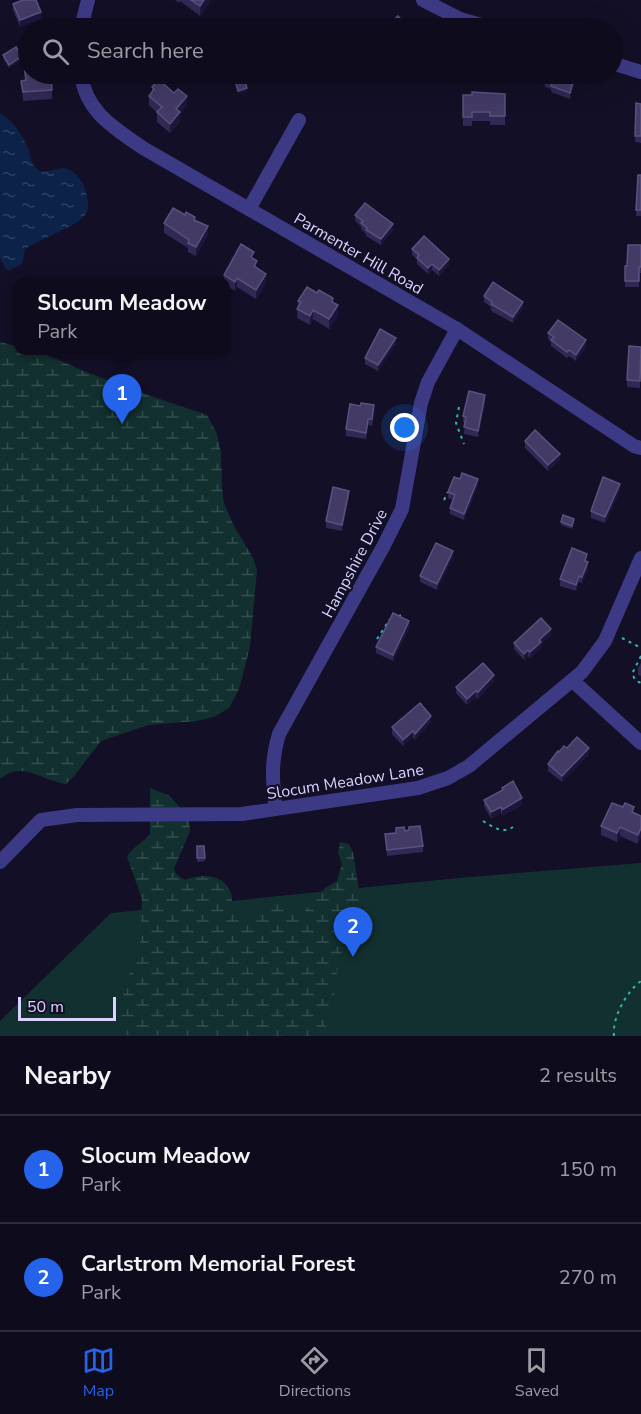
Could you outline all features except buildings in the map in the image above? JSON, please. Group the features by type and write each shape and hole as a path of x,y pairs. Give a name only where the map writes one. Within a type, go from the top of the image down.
{"street":[{"path":"84,18 88,0"},
{"path":"423,0 458,18"},
{"path":"623,66 641,72"},
{"name":"Parmenter Hill Road","path":"82,84 83,91 101,118 143,148 457,329 634,446 641,448"},
{"path":"249,209 299,120"},
{"name":"Hampshire Drive","path":"276,808 272,774 273,754 279,734 402,509 428,382 457,329"},
{"name":"Slocum Meadow Lane","path":"0,862 41,820 77,815 221,815 418,788 448,778 469,766 573,681 605,641 641,558"},
{"path":"573,681 641,742"}],"path":[{"path":"459,407 456,423 464,444"},
{"path":"444,500 448,491"},
{"path":"377,639 393,616 405,615"},
{"path":"622,638 641,648"},
{"path":"641,656 632,674 636,681 641,683"},
{"path":"483,821 499,830 513,827"},
{"path":"614,1036 613,1026 616,1017 633,987 641,981"}],"green space":[{"path":"0,342 14,346 14,355 46,355 118,384 207,415 217,434 221,453 224,503 257,570 250,647 239,689 229,708 214,717 196,721 148,725 101,741 66,784 24,771 16,771 0,779"},
{"path":"150,788 170,796 189,818 190,831 174,869 176,874 185,880 205,876 223,882 231,893 233,913 243,917 252,917 277,903 284,905 293,913 303,913 325,888 337,881 342,864 338,853 340,842 349,844 353,852 362,910 339,957 332,1011 322,1036 123,1035 121,1018 124,988 140,945 142,899 127,857 150,834"},
{"path":"641,863 641,1036 0,1036 0,1021 111,913 469,877"}],"water":[{"path":"0,113 20,133 35,167 41,171 64,168 71,171 84,186 88,204 87,213 81,219 25,249 22,264 10,270 6,269 0,258"}],"place":[{"name":"Slocum Meadow","path":"122,424"},
{"name":"Carlstrom Memorial Forest","path":"353,957"}]}
